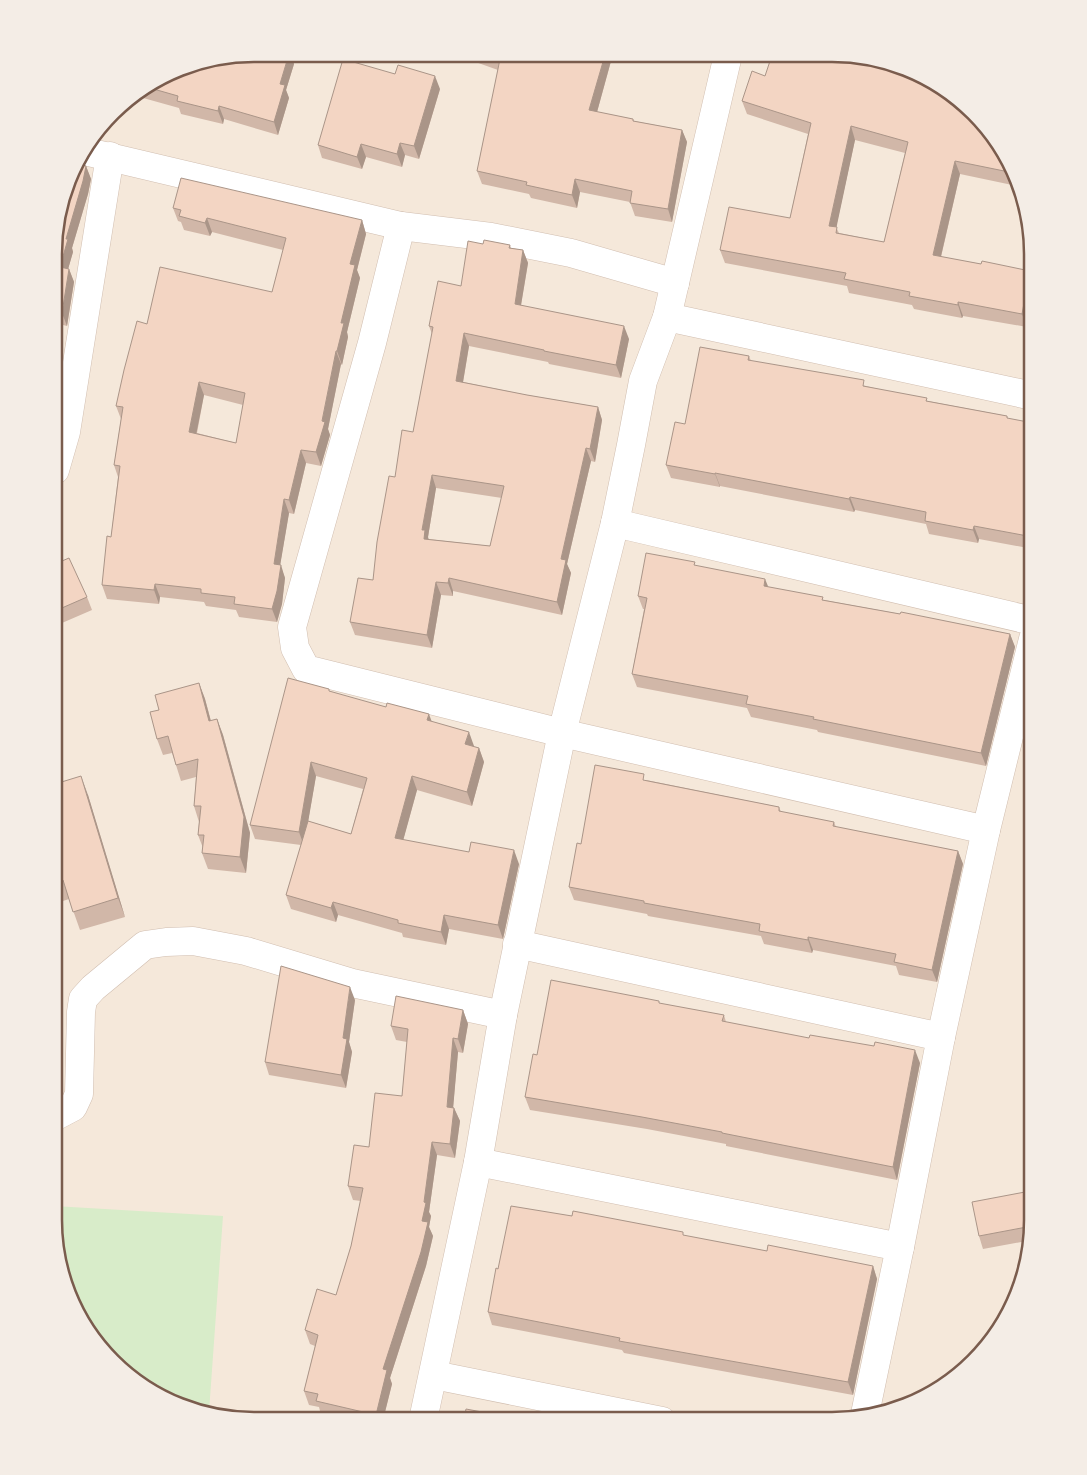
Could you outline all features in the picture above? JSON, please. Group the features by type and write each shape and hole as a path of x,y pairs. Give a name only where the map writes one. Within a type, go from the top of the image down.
{"street":[{"path":"425,1412 478,1162 503,1015 562,733 615,523 643,381 667,316 726,62"},
{"path":"92,153 401,226 491,237 571,253 675,283"},
{"path":"62,446 66,432 110,156"},
{"path":"401,226 372,343 292,627 295,648 306,669 562,733 986,830"},
{"path":"667,316 1025,394"},
{"path":"615,523 1025,619"},
{"path":"866,1410 941,1037 986,830 1025,672"},
{"path":"62,1113 73,1107 79,1094 81,1012 84,999 93,988 145,946 166,942 193,941 246,951 352,983 503,1015"},
{"path":"517,944 941,1037"},
{"path":"478,1162 900,1247"},
{"path":"434,1375 617,1412"}],"shaded area":[{"path":"832,62 857,64 882,69 906,77 928,88 949,102 977,128 1005,170 1021,217 1025,255 1025,1220 1018,1270 1010,1294 999,1316 977,1347 959,1365 917,1393 882,1406 845,1412 230,1411 205,1406 181,1398 159,1387 138,1373 110,1347 82,1305 66,1258 62,1220 62,255 64,230 69,205 82,170 102,138 128,110 159,88 181,77 217,66 242,63"}],"green space":[{"path":"62,1206 223,1216 209,1407 181,1398 148,1380 128,1365 102,1337 82,1305 69,1270 64,1245"}],"building":[{"path":"255,62 287,62 280,84 285,85 274,122 219,106 218,111 177,101 178,96 156,90 181,77 217,66"},
{"path":"342,62 353,62 395,74 398,65 435,76 414,146 400,143 397,154 361,144 357,157 318,145"},
{"path":"499,62 603,62 589,110 633,119 633,121 682,130 668,209 630,203 632,191 575,179 572,195 526,185 527,182 477,171"},
{"path":"770,62 832,62 870,66 917,82 959,110 985,138 1006,171 955,161 933,255 981,264 982,261 1025,270 1025,298 1022,314 958,302 958,305 909,296 910,292 844,279 846,273 720,250 729,207 790,218 811,123 742,101 752,71 765,76","holes":["851,126 908,142 884,242 836,233 837,227 829,226"]},
{"path":"84,166 86,166 83,181 66,239 68,239 62,260 66,217 77,181"},
{"path":"181,178 362,220 350,264 355,265 341,323 344,323 336,351 322,421 325,422 316,452 301,450 289,500 284,499 274,564 281,565 272,609 234,604 235,597 201,593 201,589 155,584 154,590 102,585 107,536 111,537 120,466 114,465 123,407 116,406 137,321 147,324 160,267 272,292 286,238 207,218 205,223 179,216 181,210 173,208","holes":["199,382 245,393 236,443 189,432"]},
{"path":"484,240 510,245 509,248 523,250 515,304 624,326 616,365 464,333 456,381 598,407 590,449 586,448 561,559 566,560 557,602 449,578 448,583 436,582 427,635 350,622 358,578 373,580 377,542 389,476 395,477 402,430 413,432 433,327 429,326 438,281 461,286 468,241 483,244","holes":["432,475 504,486 490,546 424,539 425,530 422,530"]},
{"path":"62,267 69,269 62,313"},
{"path":"700,347 749,356 748,360 864,380 863,386 927,398 926,401 1007,416 1007,418 1025,421 1025,536 974,526 973,530 925,521 926,512 666,465 675,422 685,424"},
{"path":"646,553 695,562 694,565 765,579 764,586 823,597 822,600 900,614 901,612 1010,634 981,753 746,704 748,696 632,674 647,598 638,596"},
{"path":"69,558 87,597 62,608 62,561"},
{"path":"288,678 386,707 387,703 429,714 427,720 469,732 465,744 479,748 467,792 412,776 395,838 469,852 471,842 514,850 498,925 444,915 441,932 398,923 398,920 333,902 331,908 286,895 308,821 351,834 367,778 311,762 299,832 250,825"},
{"path":"199,683 209,721 217,719 244,817 240,857 202,853 204,835 198,835 201,806 194,806 198,759 176,765 168,736 157,739 150,712 159,710 155,695"},
{"path":"595,765 644,774 643,780 779,807 779,811 834,822 833,826 958,851 932,970 894,962 896,954 808,937 808,940 759,931 760,924 569,887 577,843 581,844"},
{"path":"81,776 118,898 73,912 62,880 62,782"},
{"path":"281,966 350,987 343,1038 347,1039 341,1075 265,1062"},
{"path":"551,980 724,1015 722,1021 809,1038 810,1035 874,1046 875,1042 915,1050 893,1167 722,1132 525,1097 533,1054 537,1055"},
{"path":"396,996 463,1010 458,1039 453,1038 447,1107 454,1108 450,1144 432,1142 424,1202 426,1203 422,1221 428,1222 421,1252 383,1369 387,1370 377,1412 363,1412 316,1401 318,1394 304,1391 318,1335 305,1330 317,1289 336,1295 351,1246 363,1188 348,1186 354,1145 369,1147 375,1093 402,1096 408,1029 391,1026"},
{"path":"1025,1192 1024,1227 979,1236 972,1202"},
{"path":"511,1206 572,1216 573,1211 683,1232 683,1235 767,1251 768,1245 873,1266 848,1382 619,1341 620,1338 488,1312 496,1268 498,1269"},
{"path":"466,1409 482,1412 465,1412"}]}
